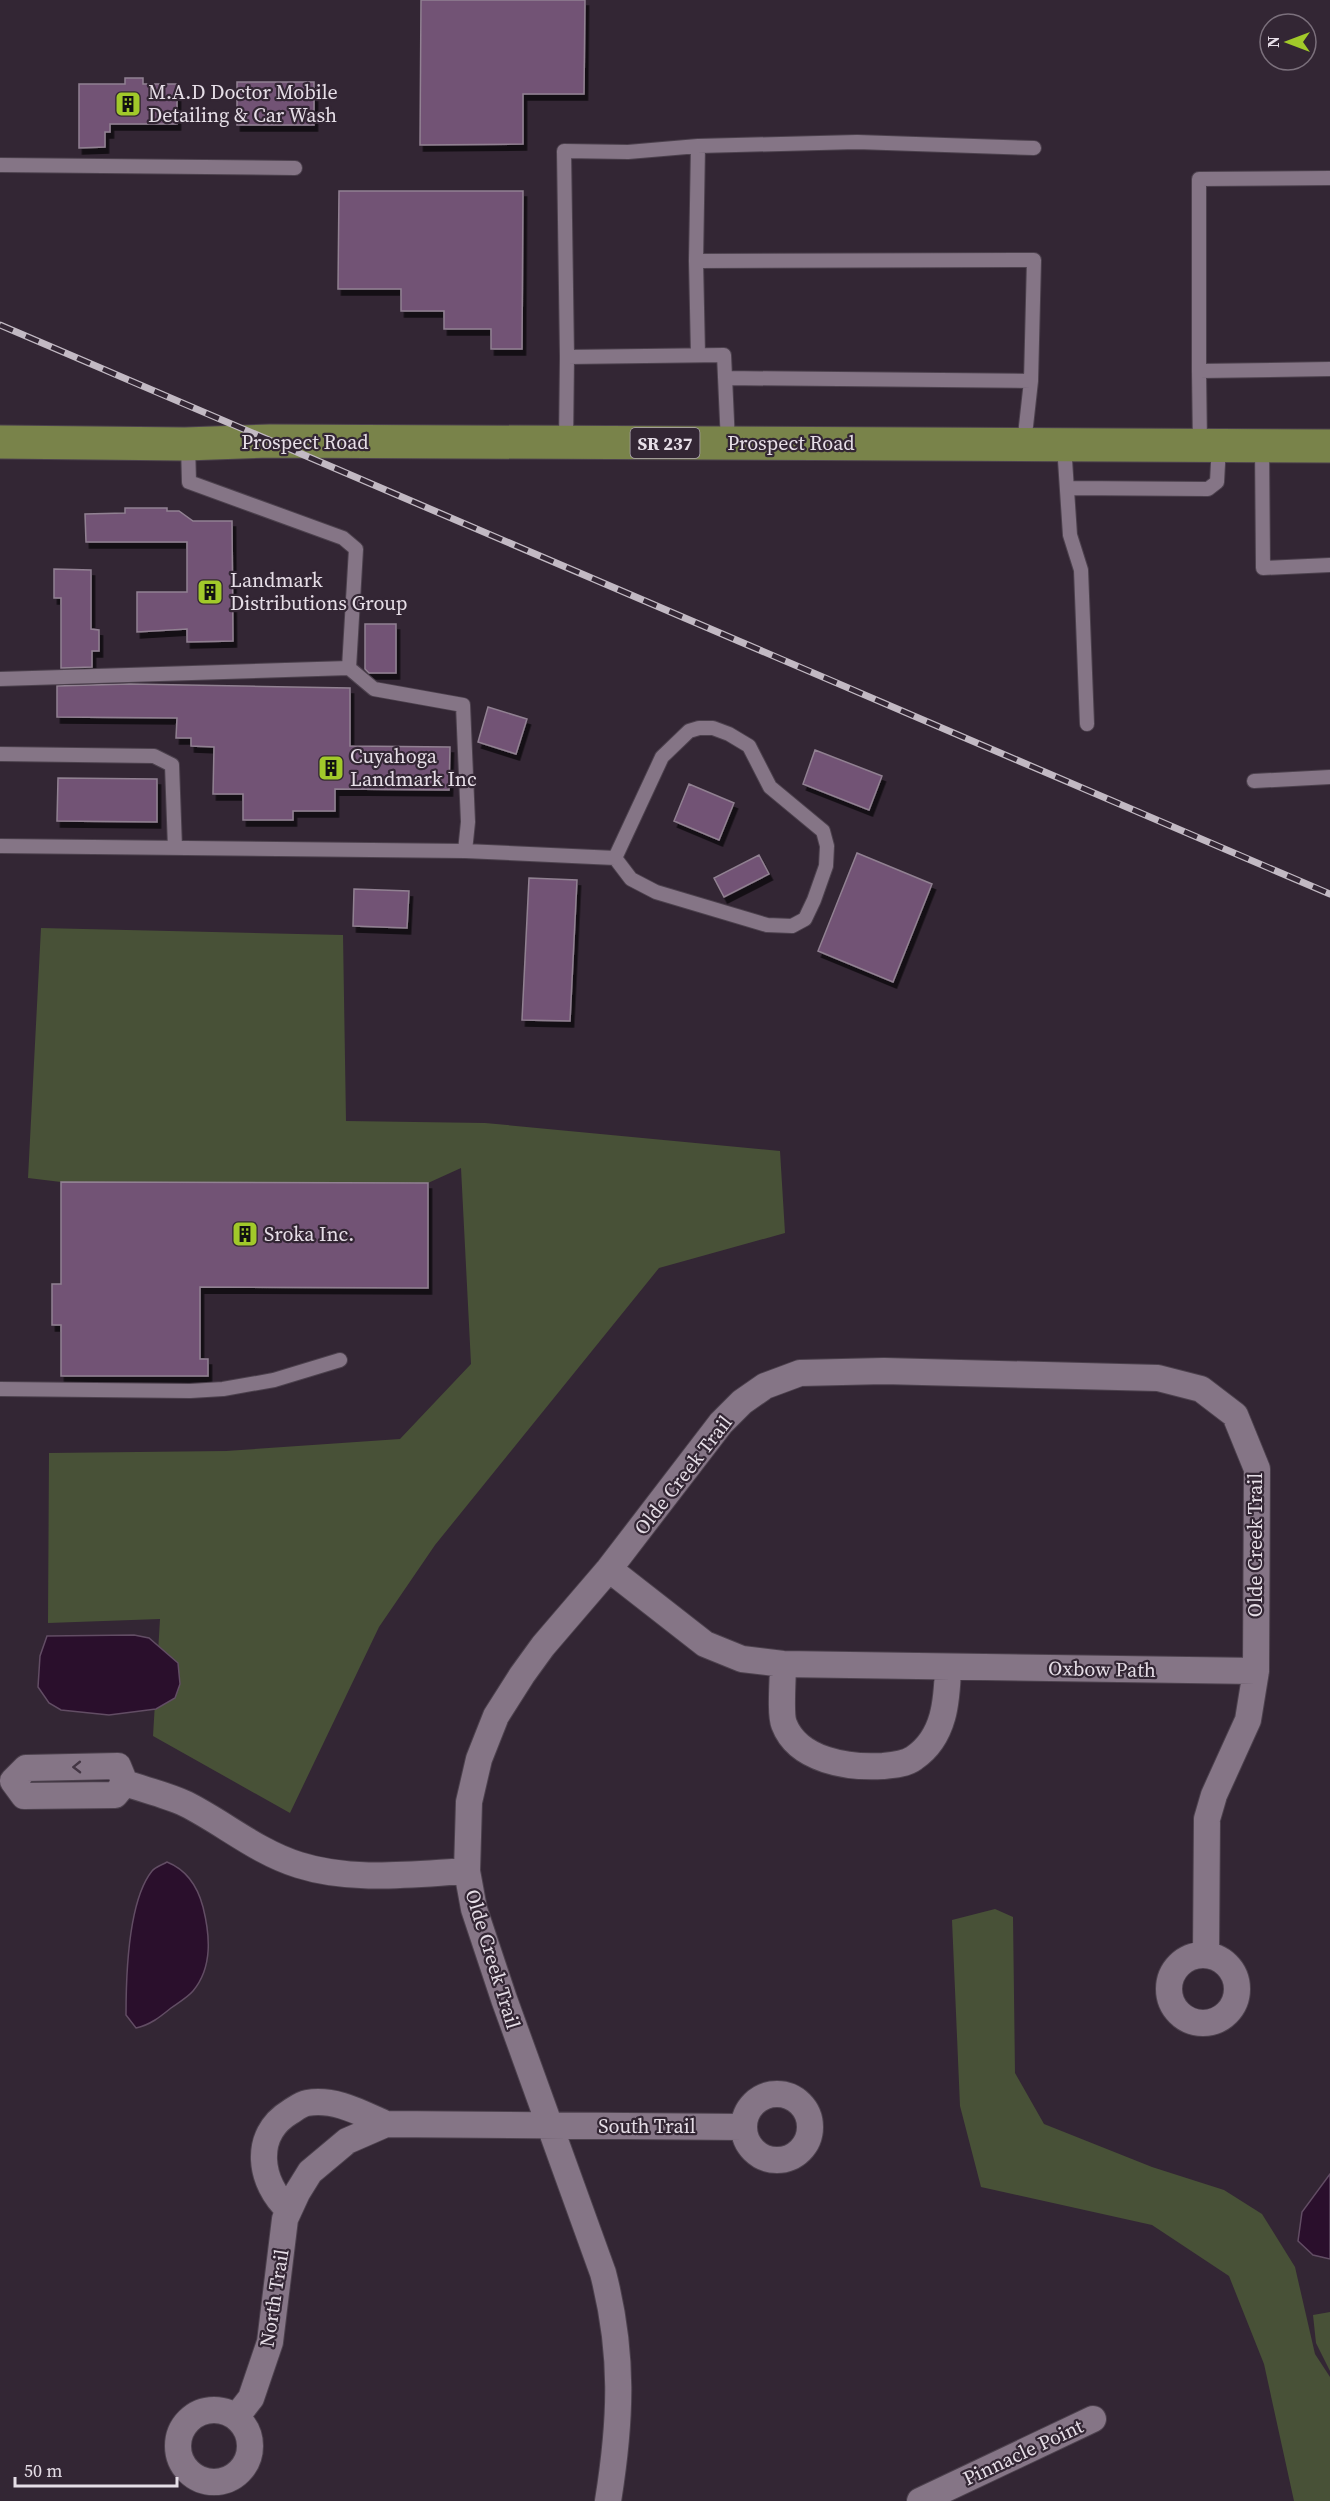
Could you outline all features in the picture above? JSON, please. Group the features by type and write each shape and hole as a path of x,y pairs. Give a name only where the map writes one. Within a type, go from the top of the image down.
{"main road":[{"name":"Prospect Road","path":"0,442 188,444 270,441 1330,446"}],"street":[{"name":"Olde Creek Trail","path":"608,2501 619,2421 620,2389 612,2316 603,2273 474,1909 467,1871 469,1802 479,1759 496,1716 543,1646 609,1569 721,1424 742,1402 765,1386 800,1373 884,1371 1158,1378 1201,1389 1235,1415 1257,1469 1256,1671 1248,1720 1214,1795 1207,1819 1206,1955"},
{"name":"Oxbow Path","path":"609,1569 705,1644 742,1659 783,1664 1256,1671"},
{"path":"783,1664 783,1723 794,1741 811,1754 862,1767 899,1764 914,1759 927,1747 937,1732 946,1705 948,1667"},
{"path":"6,1781 26,1768 118,1766 125,1783 184,1803 267,1852 299,1865 343,1874 395,1875 467,1871"},
{"name":"North Trail","path":"289,2210 279,2200 267,2181 263,2164 271,2130 284,2115 305,2103 334,2103 386,2124 551,2126"},
{"name":"North Trail","path":"237,2416 251,2398 270,2342 285,2219 289,2210 310,2172 347,2141 386,2124"},
{"name":"South Trail","path":"551,2126 743,2127"},
{"name":"Pinnacle Point","path":"920,2501 1093,2419"}],"lane":[{"path":"566,442 564,151 628,152 698,146 857,142 1035,148"},
{"path":"698,146 696,261 698,355"},
{"path":"0,165 295,168"},
{"path":"1067,488 1208,489 1217,482 1199,371 1199,180 1330,177"},
{"path":"696,261 1035,260 1031,381 1024,444"},
{"path":"567,357 724,355 728,443"},
{"path":"1199,371 1330,369"},
{"path":"725,378 1031,381"},
{"path":"188,444 189,482 343,538 356,549 349,668"},
{"path":"1064,445 1070,535 1081,570 1087,723"},
{"path":"1262,446 1263,568 1330,565"},
{"path":"0,679 349,668 374,689 463,705 468,822 465,850"},
{"path":"0,846 465,850 615,858 631,879 656,892 767,925 792,926 805,919 814,900 826,866 827,846 823,831 770,787 749,747 729,734 713,728 699,728 688,731 662,757 615,858"},
{"path":"0,754 154,756 163,760 172,765 175,848"},
{"path":"1254,781 1330,777"},
{"path":"0,1389 190,1391 223,1389 274,1380 340,1360"}],"green space":[{"path":"41,928 343,935 346,1121 485,1123 780,1151 785,1233 659,1268 435,1545 379,1627 290,1813 153,1736 160,1619 48,1623 49,1453 226,1451 400,1439 471,1364 461,1168 428,1183 61,1182 28,1178"},
{"path":"995,1909 1013,1917 1015,2073 1044,2124 1152,2167 1224,2190 1262,2214 1295,2267 1315,2354 1330,2377 1330,2501 1294,2501 1264,2364 1229,2276 1152,2225 981,2187 960,2106 952,1920"},
{"path":"1330,2312 1330,2371 1316,2343 1313,2315"}],"shaded area":[{"path":"134,1635 149,1638 178,1663 180,1684 175,1698 156,1709 109,1715 61,1710 49,1703 38,1687 40,1656 47,1636"},
{"path":"167,1862 186,1875 201,1900 207,1929 207,1961 199,1982 186,1998 155,2020 136,2028 126,2015 128,1961 133,1920 144,1884 153,1870"},
{"path":"1330,2174 1330,2259 1313,2255 1298,2241 1302,2212"}],"building":[{"path":"421,0 585,0 584,94 523,94 523,144 420,145"},
{"name":"M.A.D Doctor Mobile Detailing & Car Wash","path":"125,78 143,78 143,84 177,84 177,124 110,124 110,132 105,132 105,147 79,148 79,84 125,84"},
{"path":"237,82 314,82 314,125 237,125"},
{"path":"339,191 523,191 522,349 491,349 491,329 444,329 444,311 401,311 401,289 338,289"},
{"name":"Landmark Distributions Group","path":"125,508 167,508 167,511 179,511 193,521 232,521 233,641 187,642 187,629 137,632 137,592 187,592 187,542 86,542 85,514 125,513"},
{"path":"54,569 91,570 91,629 99,630 99,651 92,651 92,667 61,668 61,598 54,598"},
{"path":"365,624 396,624 396,673 369,673 365,669"},
{"name":"Cuyahoga Landmark Inc","path":"130,684 350,688 350,746 450,747 449,790 335,789 335,811 293,811 293,820 243,820 243,794 213,794 214,747 191,746 191,738 176,738 177,718 57,717 57,686"},
{"path":"488,707 527,719 516,754 478,742"},
{"path":"815,750 882,776 869,810 803,784"},
{"path":"58,778 157,779 157,822 57,821"},
{"path":"689,784 734,803 719,840 674,821"},
{"path":"857,853 932,884 893,982 818,951"},
{"path":"759,855 769,874 724,897 714,878"},
{"path":"529,878 577,880 570,1021 522,1020"},
{"path":"354,889 409,891 407,928 353,926"},
{"name":"Sroka Inc.","path":"61,1182 428,1183 428,1288 200,1287 200,1359 208,1359 208,1376 61,1376 61,1325 52,1325 52,1284 61,1284"}],"railway":[{"path":"0,325 1330,894"}],"place":[{"name":"M.A.D Doctor Mobile Detailing & Car Wash","path":"128,104"},
{"name":"Landmark Distributions Group","path":"210,592"},
{"name":"Cuyahoga Landmark Inc","path":"331,768"},
{"name":"Sroka Inc.","path":"245,1234"}]}
